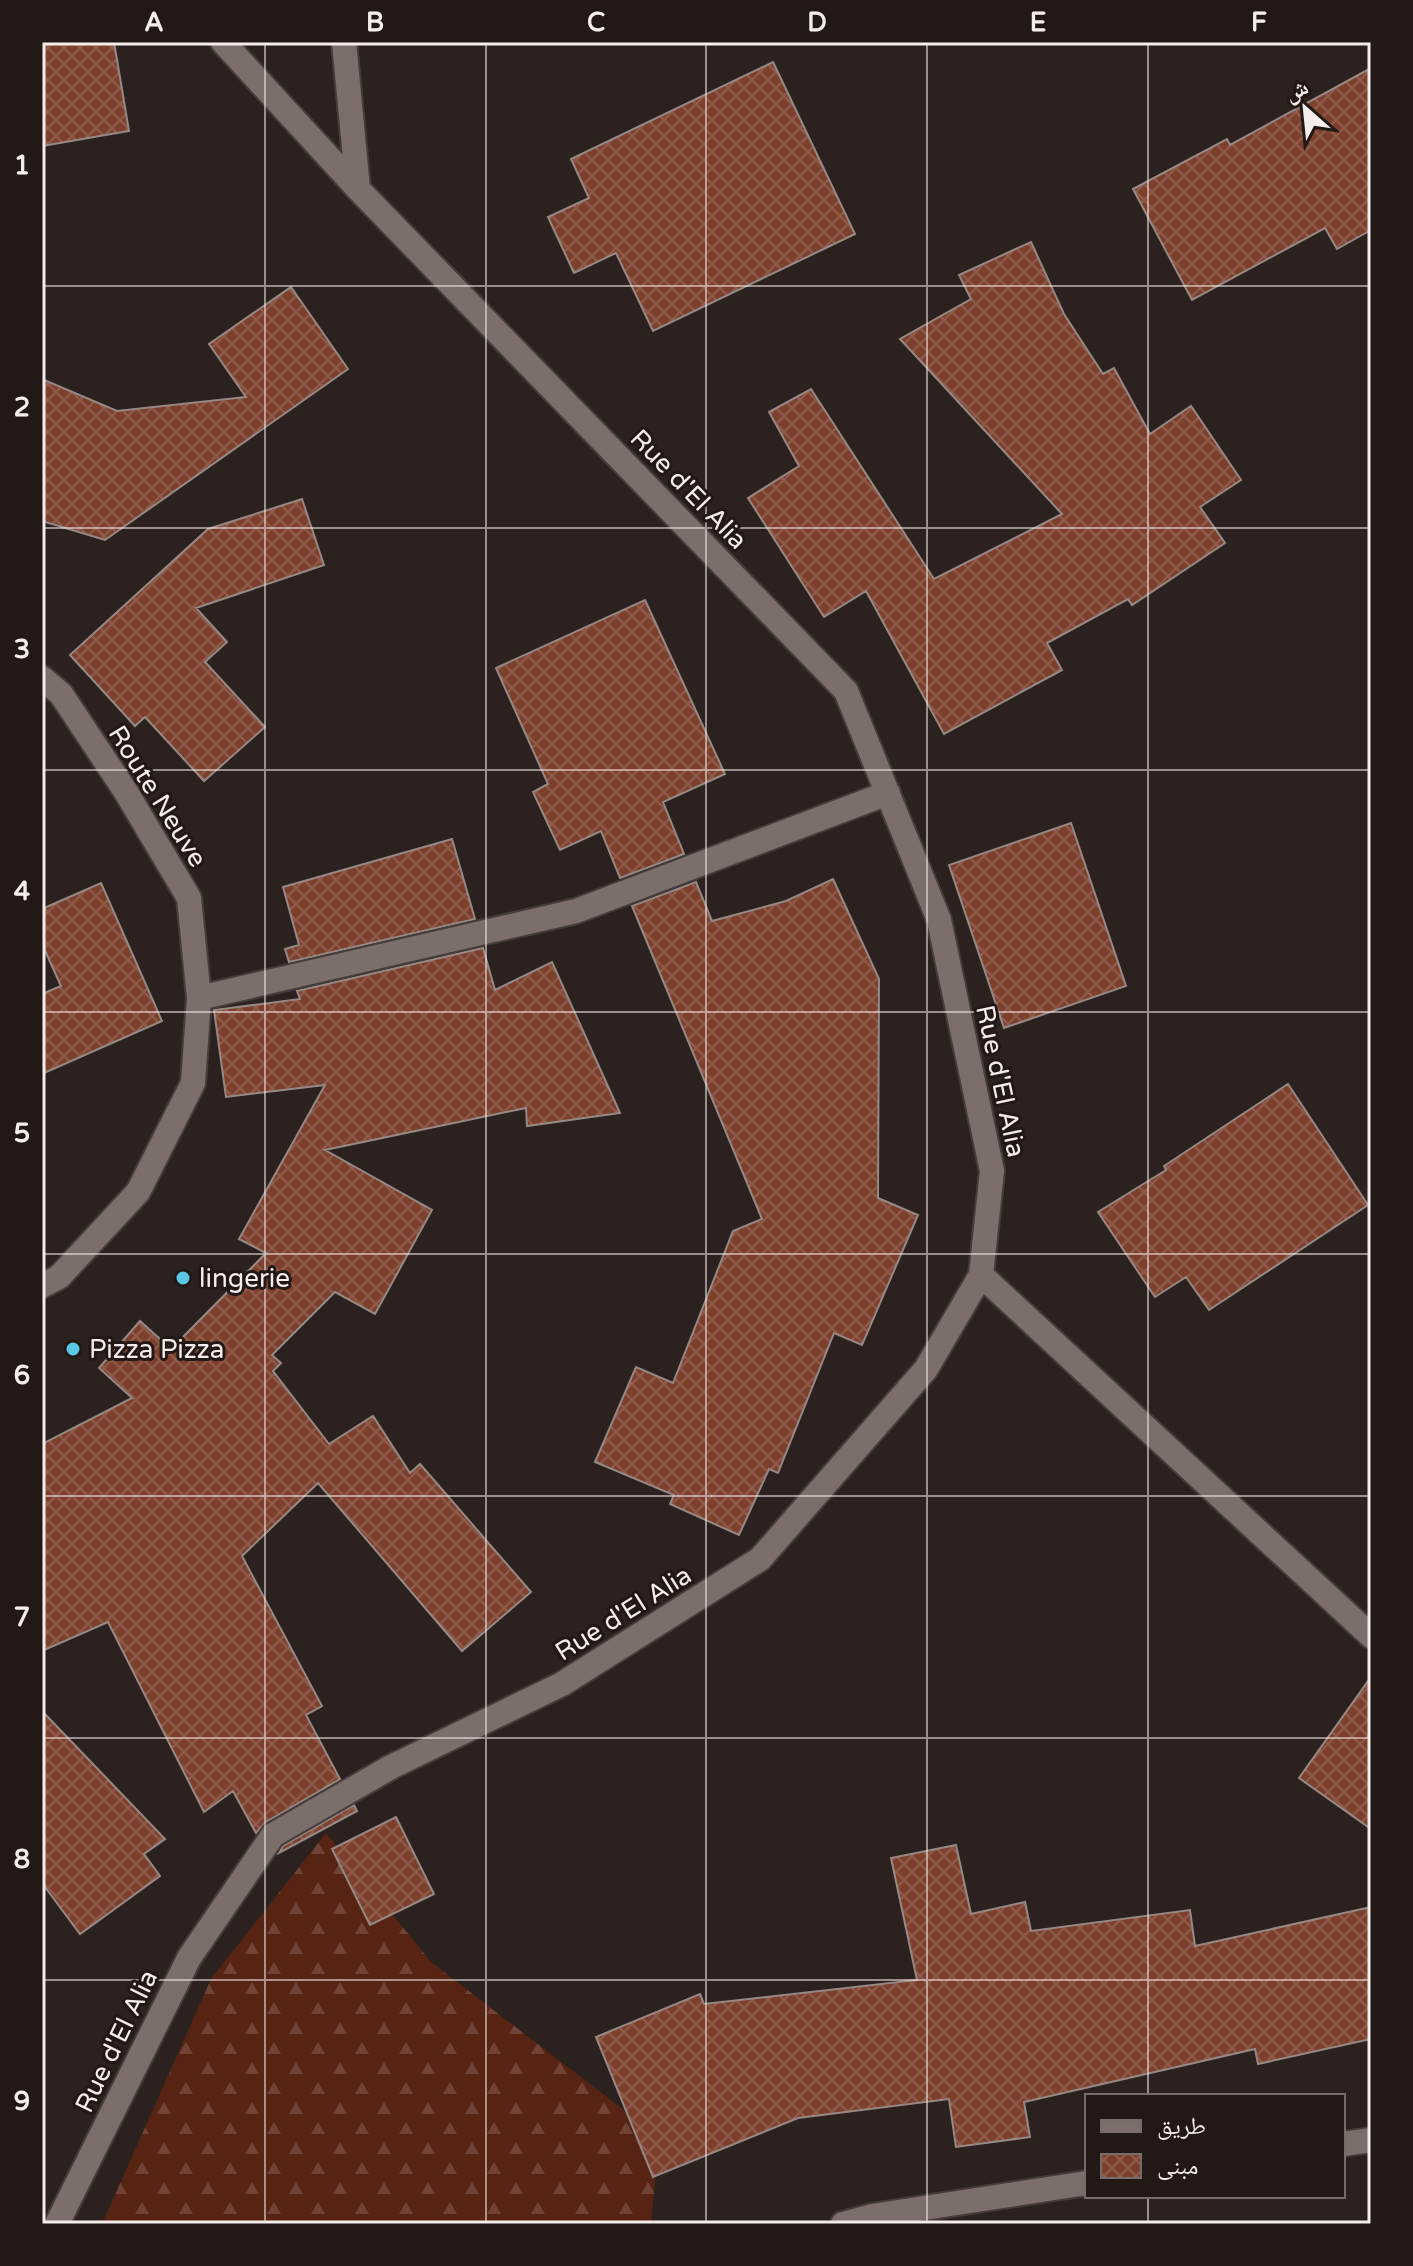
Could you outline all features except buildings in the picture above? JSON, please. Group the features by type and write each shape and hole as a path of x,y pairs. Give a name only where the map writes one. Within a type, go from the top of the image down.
{"street":[{"name":"Rue d'El Alia","path":"57,2224 189,1958 273,1835 391,1767 562,1684 760,1559 926,1369 981,1275 992,1171 939,920 846,691 358,189 223,42"},
{"path":"344,42 358,189"},
{"name":"Route Neuve","path":"42,678 61,694 126,792 189,898 199,998 193,1083 138,1192 59,1277 42,1286"},
{"path":"199,998 576,911 888,793"},
{"path":"981,1275 1371,1636"},
{"path":"1345,2144 1371,2140"},
{"path":"843,2224 872,2216 1085,2183"}],"green space":[{"path":"326,1833 431,1962 659,2137 651,2224 102,2224 211,1979"}],"place":[{"name":"lingerie","path":"183,1278"},
{"name":"Pizza Pizza","path":"73,1349"}]}
